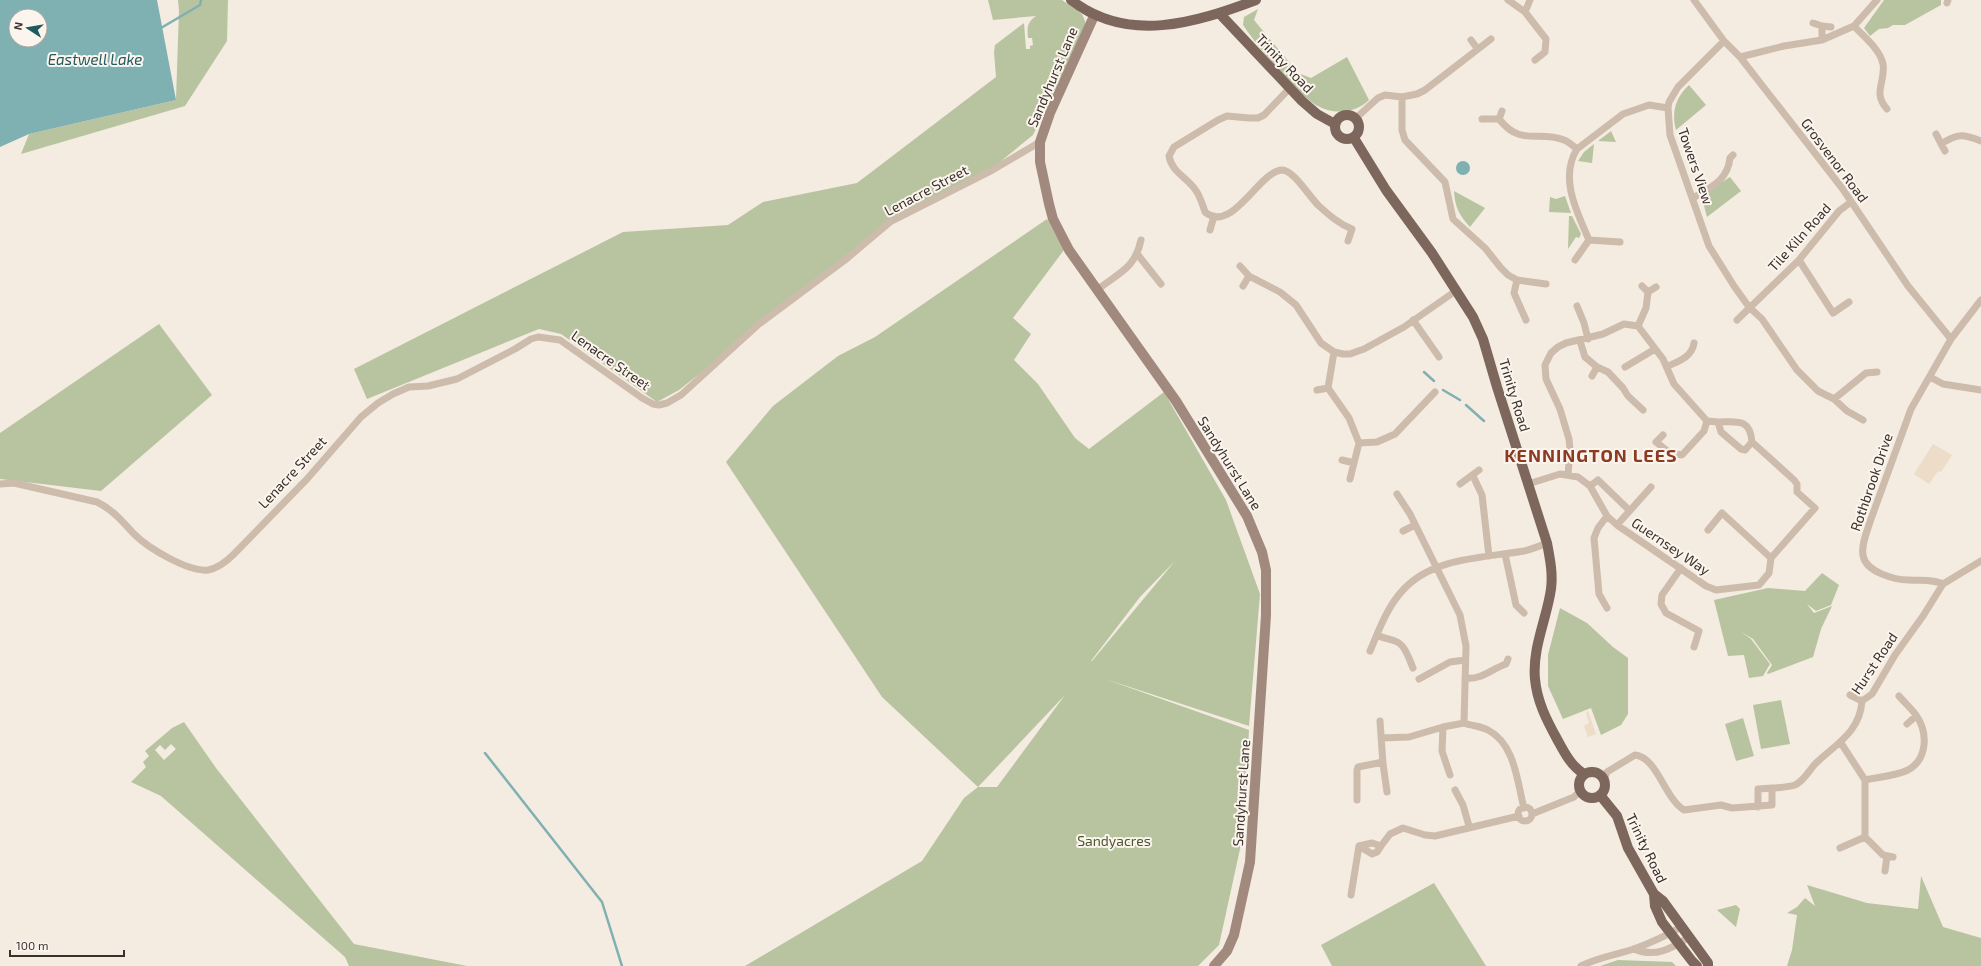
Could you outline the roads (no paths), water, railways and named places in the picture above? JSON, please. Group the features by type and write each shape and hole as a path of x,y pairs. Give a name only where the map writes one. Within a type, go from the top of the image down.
{"main road":[{"path":"1071,0 1094,16 1114,22 1138,26 1196,21 1220,14 1256,0"},
{"name":"Trinity Road","path":"1220,14 1289,89 1316,114 1335,124"},
{"path":"1344,115 1348,115 1356,118 1359,128 1354,138 1347,140 1340,138 1335,132 1335,124 1337,120 1344,115"},
{"name":"Trinity Road","path":"1354,138 1386,190 1457,290 1473,317 1483,339 1496,387 1547,543 1552,573 1551,588 1536,653 1535,678 1540,704 1547,722 1575,769 1584,774"},
{"path":"1595,772 1604,780 1604,788 1600,795 1589,798 1580,791 1578,784 1584,774 1595,772"},
{"name":"Trinity Road","path":"1600,795 1617,816 1628,848 1654,894 1655,906 1662,922 1697,966"},
{"name":"Trinity Road","path":"1654,894 1663,900 1708,963 1708,966"}],"street":[{"path":"1508,0 1525,12 1546,38 1545,52 1535,60"},
{"path":"1525,12 1530,0"},
{"name":"Grosvenor Road","path":"1694,0 1724,41 1740,57 1851,202 1908,286 1951,339"},
{"path":"1740,57 1784,46 1822,40 1854,26 1877,0"},
{"name":"Sandyhurst Lane","path":"1094,16 1050,113 1040,142 1042,178 1053,219 1069,250 1176,401 1231,488 1247,516 1262,552 1266,570 1266,615 1250,862 1234,935 1227,951 1214,966"},
{"path":"1813,23 1831,27"},
{"path":"1822,26 1822,40"},
{"path":"1854,26 1876,50 1883,64 1879,87 1881,103 1887,109"},
{"path":"1356,118 1380,97 1385,95 1402,97 1417,94 1425,90 1477,48 1491,39"},
{"path":"1471,40 1477,48"},
{"name":"Towers View","path":"1724,41 1678,87 1669,102 1668,108 1670,135 1714,256 1749,307 1762,319 1797,370 1818,391 1834,399 1847,411 1863,420"},
{"path":"1289,89 1268,111 1258,118 1227,116 1174,147 1169,156 1172,168 1194,188 1200,197 1205,212 1214,216 1224,216 1231,212 1258,189 1270,174 1286,171 1292,174 1318,205 1335,220 1352,229 1348,241"},
{"path":"1402,97 1402,130 1405,140 1445,182 1453,219 1485,248 1501,268 1517,280 1546,284"},
{"path":"1589,240 1577,214 1568,173 1572,157 1577,149 1623,114 1649,105 1668,108"},
{"path":"1499,120 1502,112"},
{"path":"1482,119 1499,120 1511,131 1519,135 1566,140 1577,149"},
{"path":"1936,134 1945,151"},
{"path":"1942,144 1953,136 1960,135 1981,140"},
{"name":"Lenacre Street","path":"0,484 14,483 97,502 108,507 121,518 135,535 160,554 199,569 216,568 234,554 306,479 361,417 378,403 393,394 409,387 428,386 457,379 538,337 560,340 647,401 659,404 667,403 681,395 693,385 759,324 845,260 890,222 990,172 1032,145 1040,142"},
{"path":"1693,198 1721,180 1727,171 1730,158 1733,155"},
{"name":"Tile Kiln Road","path":"1749,307 1799,260 1839,211 1851,202"},
{"path":"1210,230 1214,216"},
{"path":"1097,290 1130,265 1138,255 1141,240"},
{"path":"1589,240 1620,242"},
{"path":"1576,260 1589,240"},
{"path":"1138,255 1161,284"},
{"path":"1799,260 1833,313 1849,302"},
{"path":"1240,266 1249,276 1280,292 1296,305 1317,338 1334,352 1343,354 1355,352 1413,320 1457,290"},
{"path":"1244,286 1249,276"},
{"path":"1517,280 1514,293 1526,320"},
{"path":"1642,286 1648,292"},
{"path":"1648,292 1656,287"},
{"path":"1638,326 1646,308 1648,292"},
{"name":"Rothbrook Drive","path":"1943,584 1934,580 1907,580 1887,577 1876,572 1867,563 1863,555 1866,535 1871,518 1911,409 1951,339 1981,300"},
{"path":"1577,306 1584,323 1588,339"},
{"path":"1737,320 1749,307"},
{"path":"1413,320 1439,357"},
{"path":"1528,484 1547,477 1568,474 1570,449 1569,438 1560,409 1546,378 1545,365 1551,353 1558,347 1569,342 1588,339 1624,324 1638,326 1668,366 1674,384 1707,421 1704,431 1682,455 1670,453 1656,442 1663,434"},
{"path":"1580,341 1585,357 1597,367 1608,372 1623,388 1628,396 1643,410"},
{"path":"1668,366 1685,358 1693,350 1694,343"},
{"path":"1625,367 1655,349"},
{"path":"1334,352 1328,388 1349,418 1359,443 1350,479"},
{"path":"1592,376 1597,367"},
{"path":"1834,399 1866,373 1877,372"},
{"path":"1930,377 1943,384 1981,390"},
{"path":"1317,390 1328,388"},
{"path":"1359,443 1377,442 1395,434 1435,392"},
{"name":"Guernsey Way","path":"1568,474 1578,477 1590,486 1607,516 1617,525 1711,588 1734,588 1759,585 1769,573 1771,558 1814,508 1797,492 1797,484 1752,442 1751,431 1743,423 1707,421"},
{"path":"1718,422 1721,432 1740,450 1745,450 1752,442"},
{"path":"1342,460 1354,463"},
{"path":"1460,484 1473,476 1479,470"},
{"path":"1473,476 1482,495 1489,556"},
{"path":"1590,486 1598,480 1629,510"},
{"path":"1617,525 1651,487"},
{"path":"1397,494 1415,525 1460,615 1464,632 1464,723"},
{"path":"1708,530 1722,513 1771,558"},
{"path":"1607,516 1598,528 1594,538 1599,594 1607,608"},
{"path":"1403,531 1415,525"},
{"path":"1370,651 1390,607 1404,589 1416,579 1450,563 1526,550 1547,543"},
{"path":"1506,554 1516,605 1524,613"},
{"name":"Hurst Road","path":"1758,807 1758,789 1793,786 1799,782 1815,764 1841,743 1859,718 1862,701 1872,694 1895,655 1943,584 1981,562"},
{"path":"1681,568 1662,595 1660,604 1666,613 1699,631 1694,647"},
{"path":"1376,635 1390,641 1394,641 1402,646 1413,668"},
{"path":"1465,678 1473,679 1489,673 1506,664 1508,659"},
{"path":"1419,679 1450,662 1465,660"},
{"path":"1850,694 1862,701"},
{"path":"1865,780 1907,770 1916,764 1922,754 1924,744 1923,732 1916,716 1899,696"},
{"path":"1907,724 1916,716"},
{"path":"1380,721 1387,792"},
{"path":"1381,738 1409,737 1442,727 1464,723 1487,729 1503,741 1509,753 1524,808"},
{"path":"1442,727 1442,751 1450,775"},
{"path":"1841,743 1865,780 1866,837 1883,855 1890,857 1885,871"},
{"path":"1604,780 1607,772 1630,757 1640,756 1647,760 1672,799 1684,810 1721,805 1732,808 1772,805 1772,788"},
{"path":"1357,800 1356,770 1358,765 1383,762"},
{"path":"1455,790 1463,804 1469,826"},
{"path":"1519,816 1525,821 1531,818 1532,814 1574,797 1580,791"},
{"path":"1519,816 1520,810 1524,808 1529,808 1532,814"},
{"path":"1359,846 1372,854 1377,852 1390,834 1403,828 1425,835 1435,836 1469,826 1519,816"},
{"path":"1840,848 1866,837"},
{"path":"1359,846 1372,843 1381,846"},
{"path":"1351,895 1359,846"},
{"path":"1581,966 1613,953 1634,949 1671,933 1681,926"},
{"path":"1634,949 1641,952 1659,953 1669,950 1689,937"}],"water":[{"name":"Eastwell Lake","path":"0,0 157,0 176,100 29,134 0,147"},
{"path":"1463,161 1468,163 1470,168 1468,173 1463,175 1458,173 1456,168 1458,163"}],"waterway":[{"path":"161,28 200,5 201,0"},
{"path":"1424,372 1434,381"},
{"path":"1443,390 1460,400"},
{"path":"1466,405 1484,421"},
{"path":"485,753 602,902 622,966"}],"district":[{"name":"KENNINGTON LEES","path":"1591,455"}],"park label":[{"name":"Sandyacres","path":"1114,840"}]}
